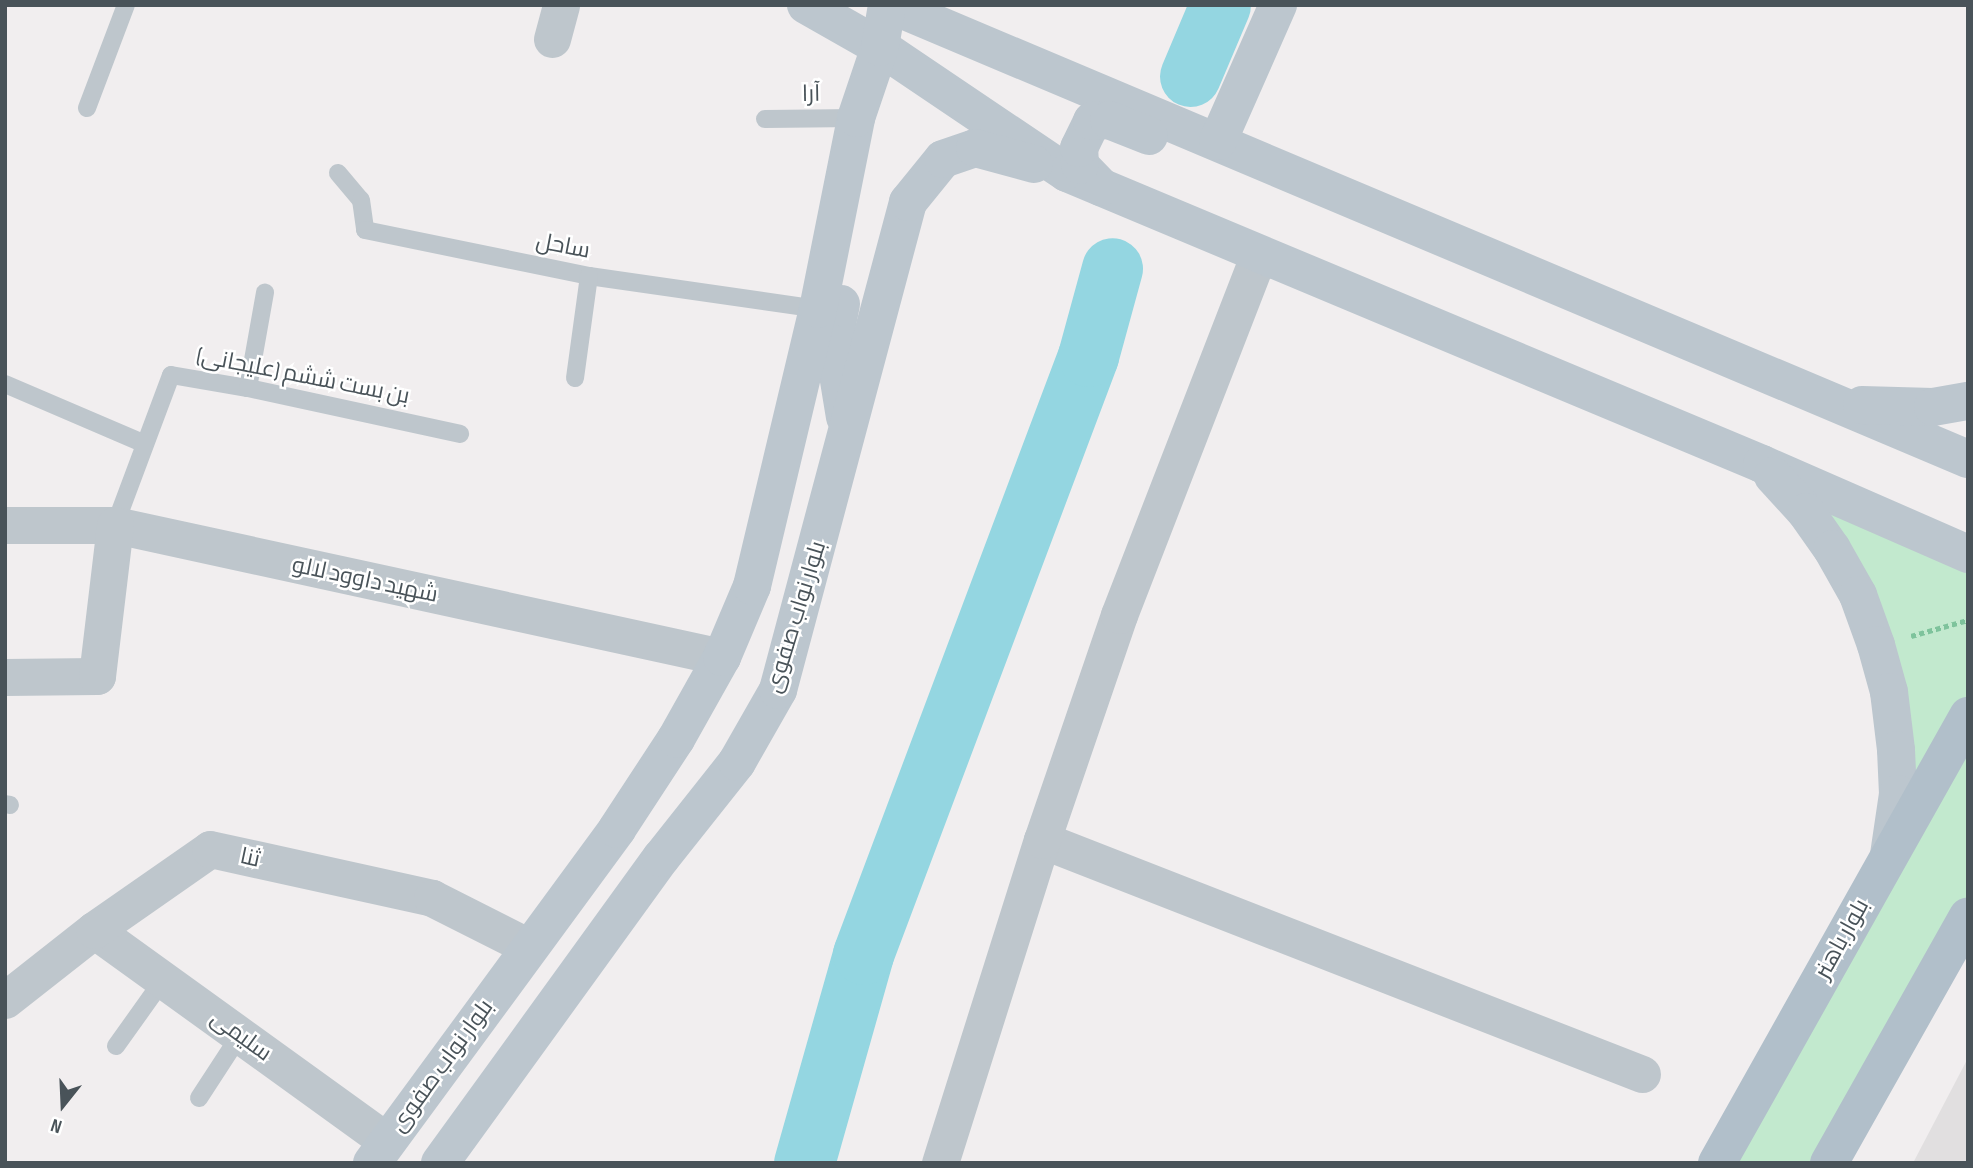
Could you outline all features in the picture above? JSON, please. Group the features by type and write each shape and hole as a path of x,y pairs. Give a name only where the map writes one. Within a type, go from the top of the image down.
{"main road":[{"path":"806,5 880,47 1084,180 1762,464 1961,544"},
{"path":"889,5 1968,459"},
{"name":"بلوار نواب صفوی","path":"379,1152 617,829 676,739 722,657 752,586 818,309 850,163 856,118 880,47 889,5"},
{"path":"1205,136 1278,5"},
{"path":"1084,180 1079,148 1092,121 1109,120 1363,230 1443,236"},
{"path":"847,433 833,344 876,152 866,139 857,140 850,163"},
{"name":"بلوار نواب صفوی","path":"440,1163 661,858 737,762 778,690 908,202 943,159 975,148 1084,180"},
{"path":"1841,405 1933,407 1968,401"},
{"path":"1762,464 1806,512 1832,549 1858,595 1877,645 1889,692 1896,750 1898,794 1889,856"},
{"name":"بلوار باهنر","path":"1717,1163 1968,716"},
{"path":"1829,1163 1968,916"}],"street":[{"path":"940,1163 1042,841 1119,615 1259,254"},
{"name":"شهید داوود لالو","path":"5,525 115,526 722,657"},
{"path":"5,677 97,676 115,526"},
{"path":"1042,841 1642,1074"},
{"name":"ثنا","path":"5,1000 94,930 210,849 432,898 529,947"},
{"name":"سلیمی","path":"94,930 240,1035 379,1152"}],"lane":[{"path":"88,108 127,5"},
{"name":"آرا","path":"765,119 856,118"},
{"name":"ساحل","path":"338,173 361,200 365,230 589,276 818,309"},
{"path":"575,378 589,276"},
{"path":"248,388 265,293"},
{"name":"بن بست ششم (علیجانی)","path":"115,526 171,375 248,388 460,434"},
{"path":"5,384 145,444"},
{"path":"116,1046 163,980"},
{"path":"199,1098 240,1035"}],"path":[{"path":"1877,645 1968,620"}],"shaded area":[{"path":"1968,1058 1968,1163 1913,1163"}],"green space":[{"path":"1762,464 1968,554 1968,916 1829,1163 1717,1163 1889,856 1876,645"}],"waterway":[{"path":"1190,76 1220,5"},
{"path":"804,1163 863,954 1088,356 1112,268"}]}
